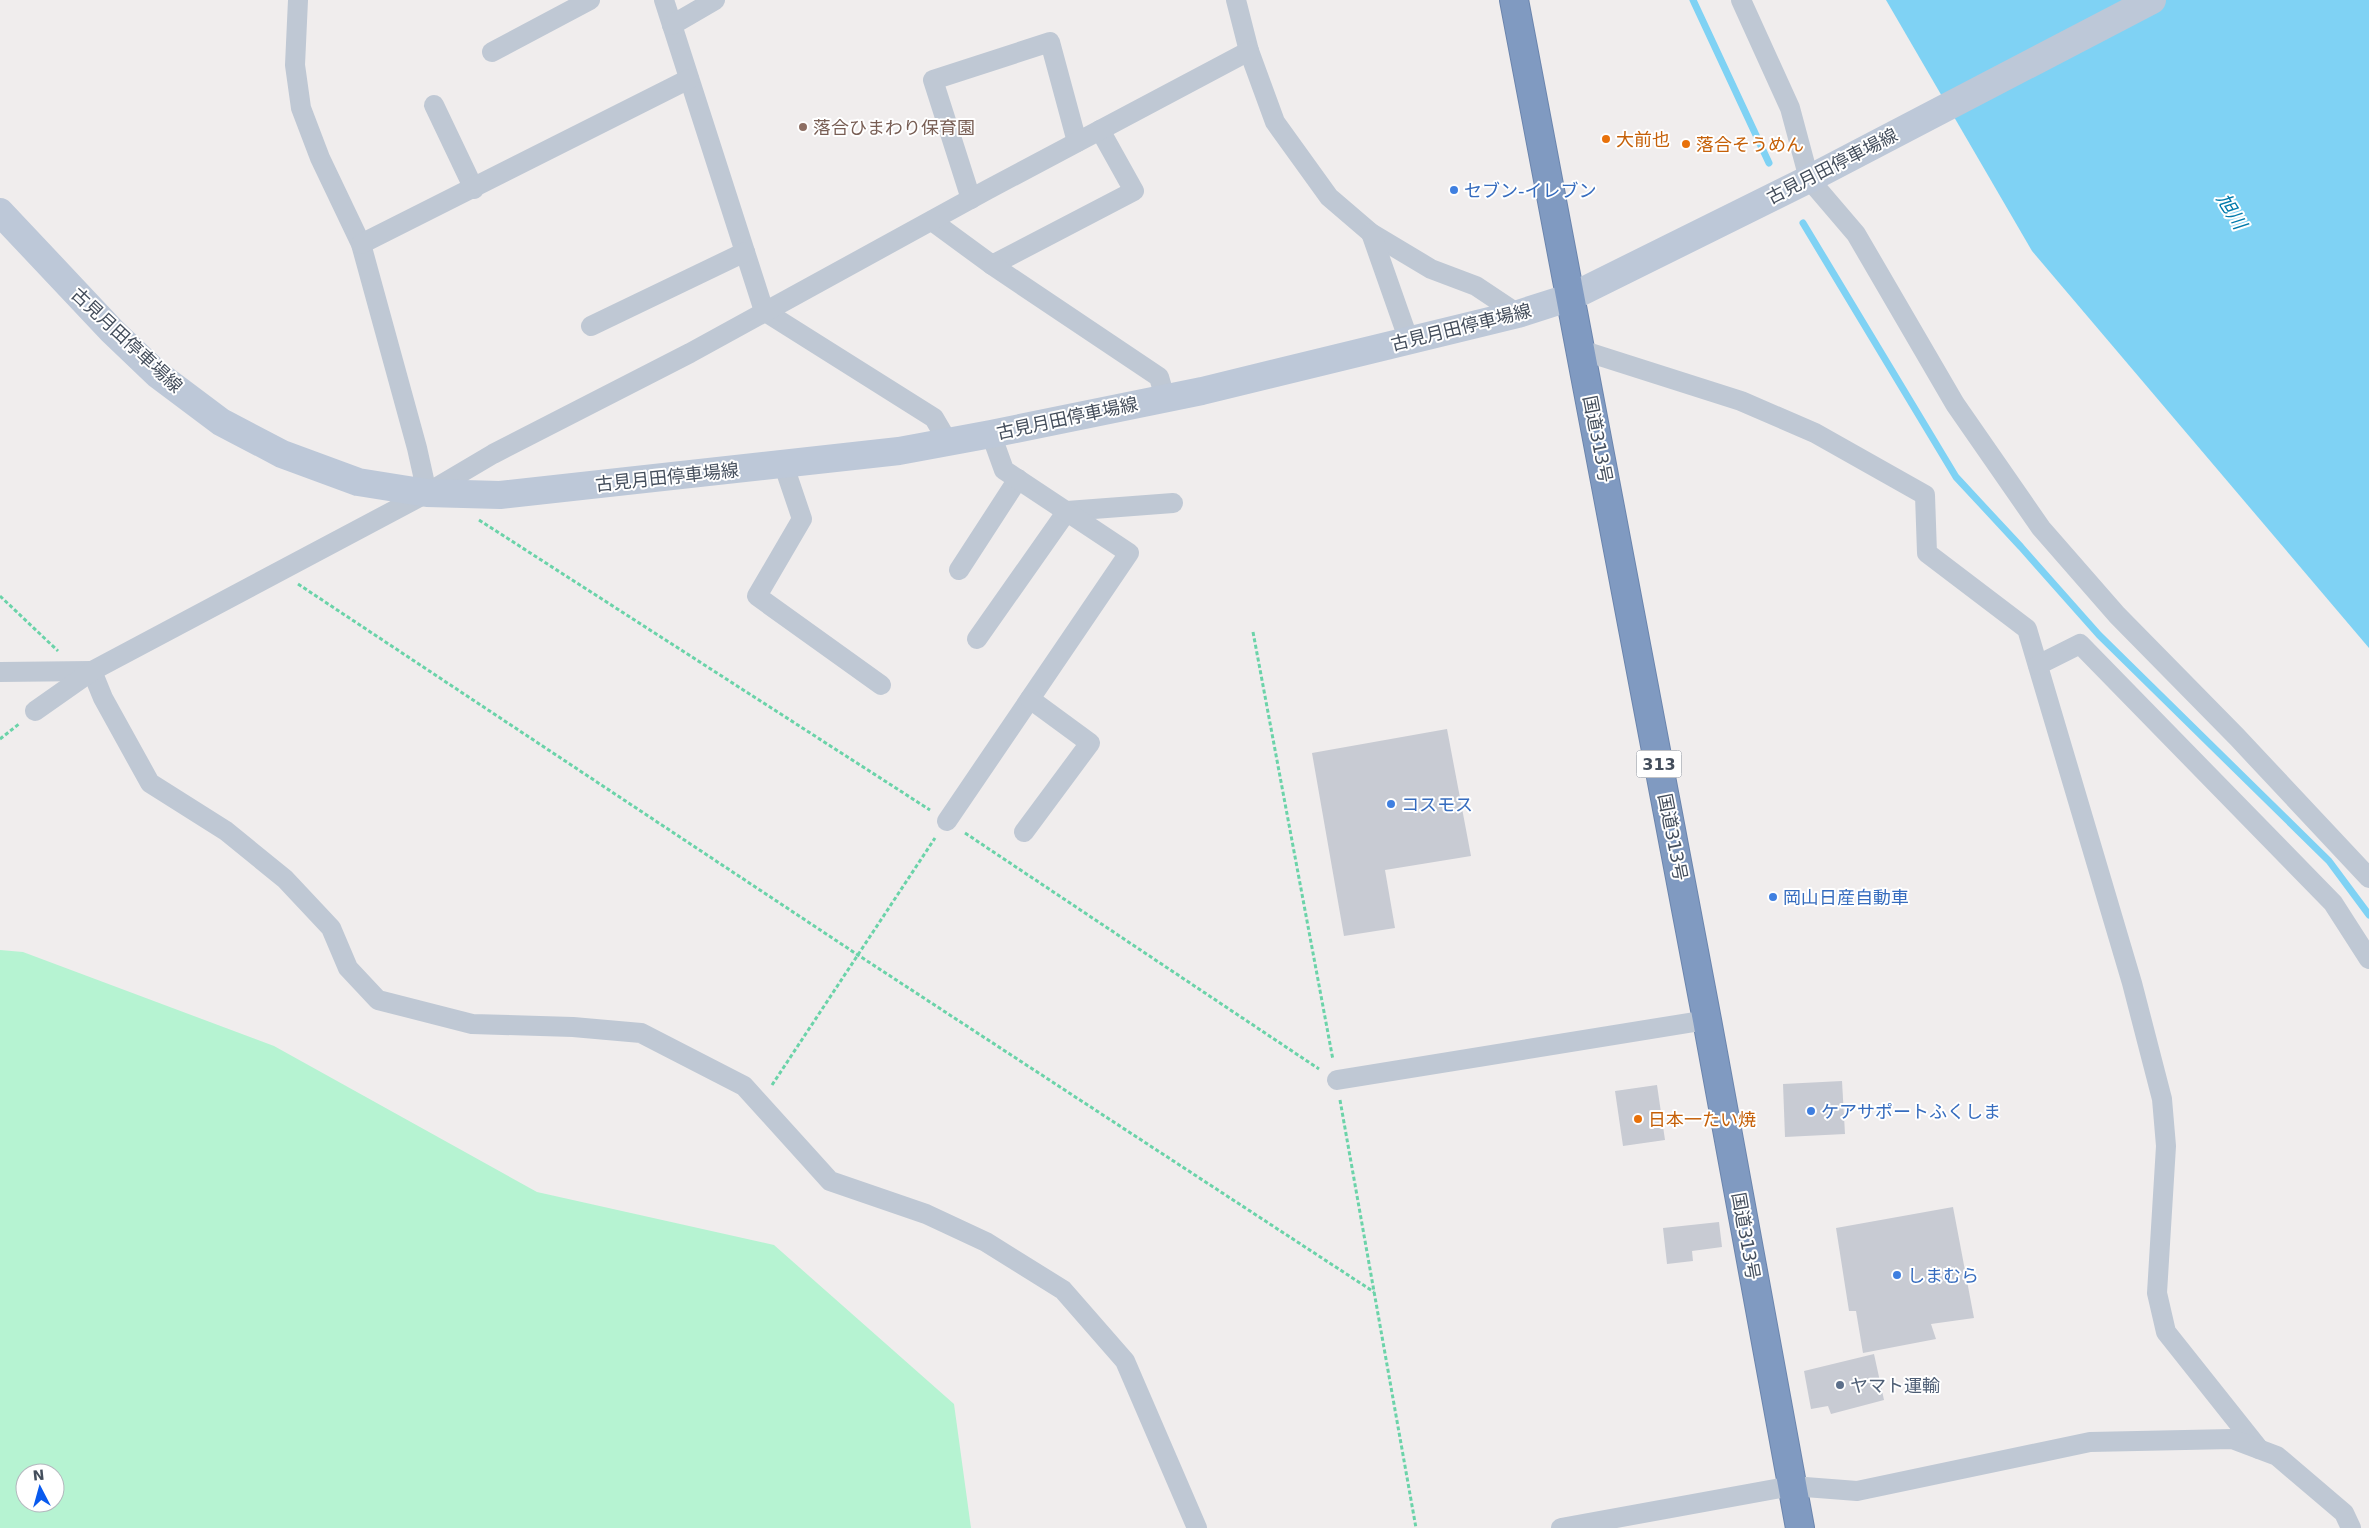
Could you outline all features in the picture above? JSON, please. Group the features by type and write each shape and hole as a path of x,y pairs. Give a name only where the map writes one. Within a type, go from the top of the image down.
{"highway":[{"name":"国道313号","path":"1514,0 1707,1020 1800,1528"}],"main road":[{"name":"古見月田停車場線","path":"0,212 118,337 158,374 221,422 282,454 358,482 427,493 500,495 899,450 948,442 1165,398 1518,314 1571,297 1809,179 2152,0"}],"street":[{"path":"298,0 295,64 301,108 320,158 361,244 405,402 427,493"},
{"path":"492,52 590,0"},
{"path":"664,0 764,311 934,418 948,442"},
{"path":"672,25 715,0"},
{"path":"1236,0 1249,51 1275,122 1328,197 1371,233 1431,270 1476,286 1518,314"},
{"path":"1741,0 1790,108 1809,179 1856,234 1955,404 2041,528 2117,616 2237,737 2369,878"},
{"path":"971,198 933,80 1050,42 1077,142"},
{"path":"35,711 92,671 427,493 493,454 690,353 971,198 1249,51"},
{"path":"361,244 689,79"},
{"path":"434,105 474,188"},
{"path":"992,265 1134,191 1100,130"},
{"path":"932,221 992,265 1158,377 1165,398"},
{"path":"1371,233 1409,341"},
{"path":"591,326 745,252"},
{"path":"1581,350 1741,401 1815,433 1925,495 1927,553 2027,629 2130,973 2162,1099 2166,1146 2157,1293 2166,1332 2259,1449"},
{"path":"947,821 1130,553 1004,470 991,434"},
{"path":"784,463 802,519 757,596 881,685"},
{"path":"959,570 1018,479"},
{"path":"1067,511 1173,503"},
{"path":"977,639 1067,511"},
{"path":"2038,665 2080,644 2333,903 2369,959"},
{"path":"0,672 92,671"},
{"path":"92,671 103,698 150,783 226,831 285,879 331,928 348,968 378,1000 472,1024 573,1027 641,1033 744,1086 830,1181 926,1214 986,1242 1064,1290 1125,1361 1197,1528"},
{"path":"1024,832 1090,743 1030,699"},
{"path":"1337,1080 1707,1020"},
{"path":"1561,1528 1792,1486 1857,1491 2090,1442 2232,1439 2278,1456 2344,1513 2351,1528"}],"path":[{"path":"476,518 492,526 947,821 1337,1080"},
{"path":"279,572 858,956 1374,1292"},
{"path":"0,596 60,653"},
{"path":"1253,632 1337,1080 1416,1528"},
{"path":"760,1103 947,821"}],"green space":[{"path":"0,950 23,952 274,1046 537,1192 774,1245 954,1404 971,1528 0,1528"}],"water":[{"name":"旭川","path":"1886,0 2369,0 2369,648 2032,251"}],"building":[{"name":"コスモス","path":"1447,729 1471,856 1385,870 1395,928 1344,936 1312,753"},
{"path":"1842,1081 1845,1134 1785,1137 1783,1084"},
{"path":"1657,1085 1665,1140 1623,1146 1615,1091"},
{"path":"1953,1207 1974,1318 1931,1324 1936,1339 1863,1353 1856,1311 1849,1311 1836,1228"},
{"path":"1719,1222 1722,1247 1692,1251 1693,1261 1667,1264 1663,1228"},
{"path":"1874,1354 1884,1400 1831,1414 1828,1406 1811,1409 1804,1371"}],"waterway":[{"path":"1693,0 1769,163"},
{"path":"1803,223 1956,477 2099,635 2329,861 2369,915"}],"place":[{"name":"落合ひまわり保育園","path":"803,127"},
{"name":"大前也","path":"1606,139"},
{"name":"落合そうめん","path":"1686,144"},
{"name":"セブン-イレブン","path":"1454,190"},
{"name":"コスモス","path":"1391,804"},
{"name":"岡山日産自動車","path":"1773,897"},
{"name":"ケアサポートふくしま","path":"1811,1111"},
{"name":"日本一たい焼","path":"1638,1119"},
{"name":"しまむら","path":"1897,1275"},
{"name":"ヤマト運輸","path":"1840,1385"}]}
